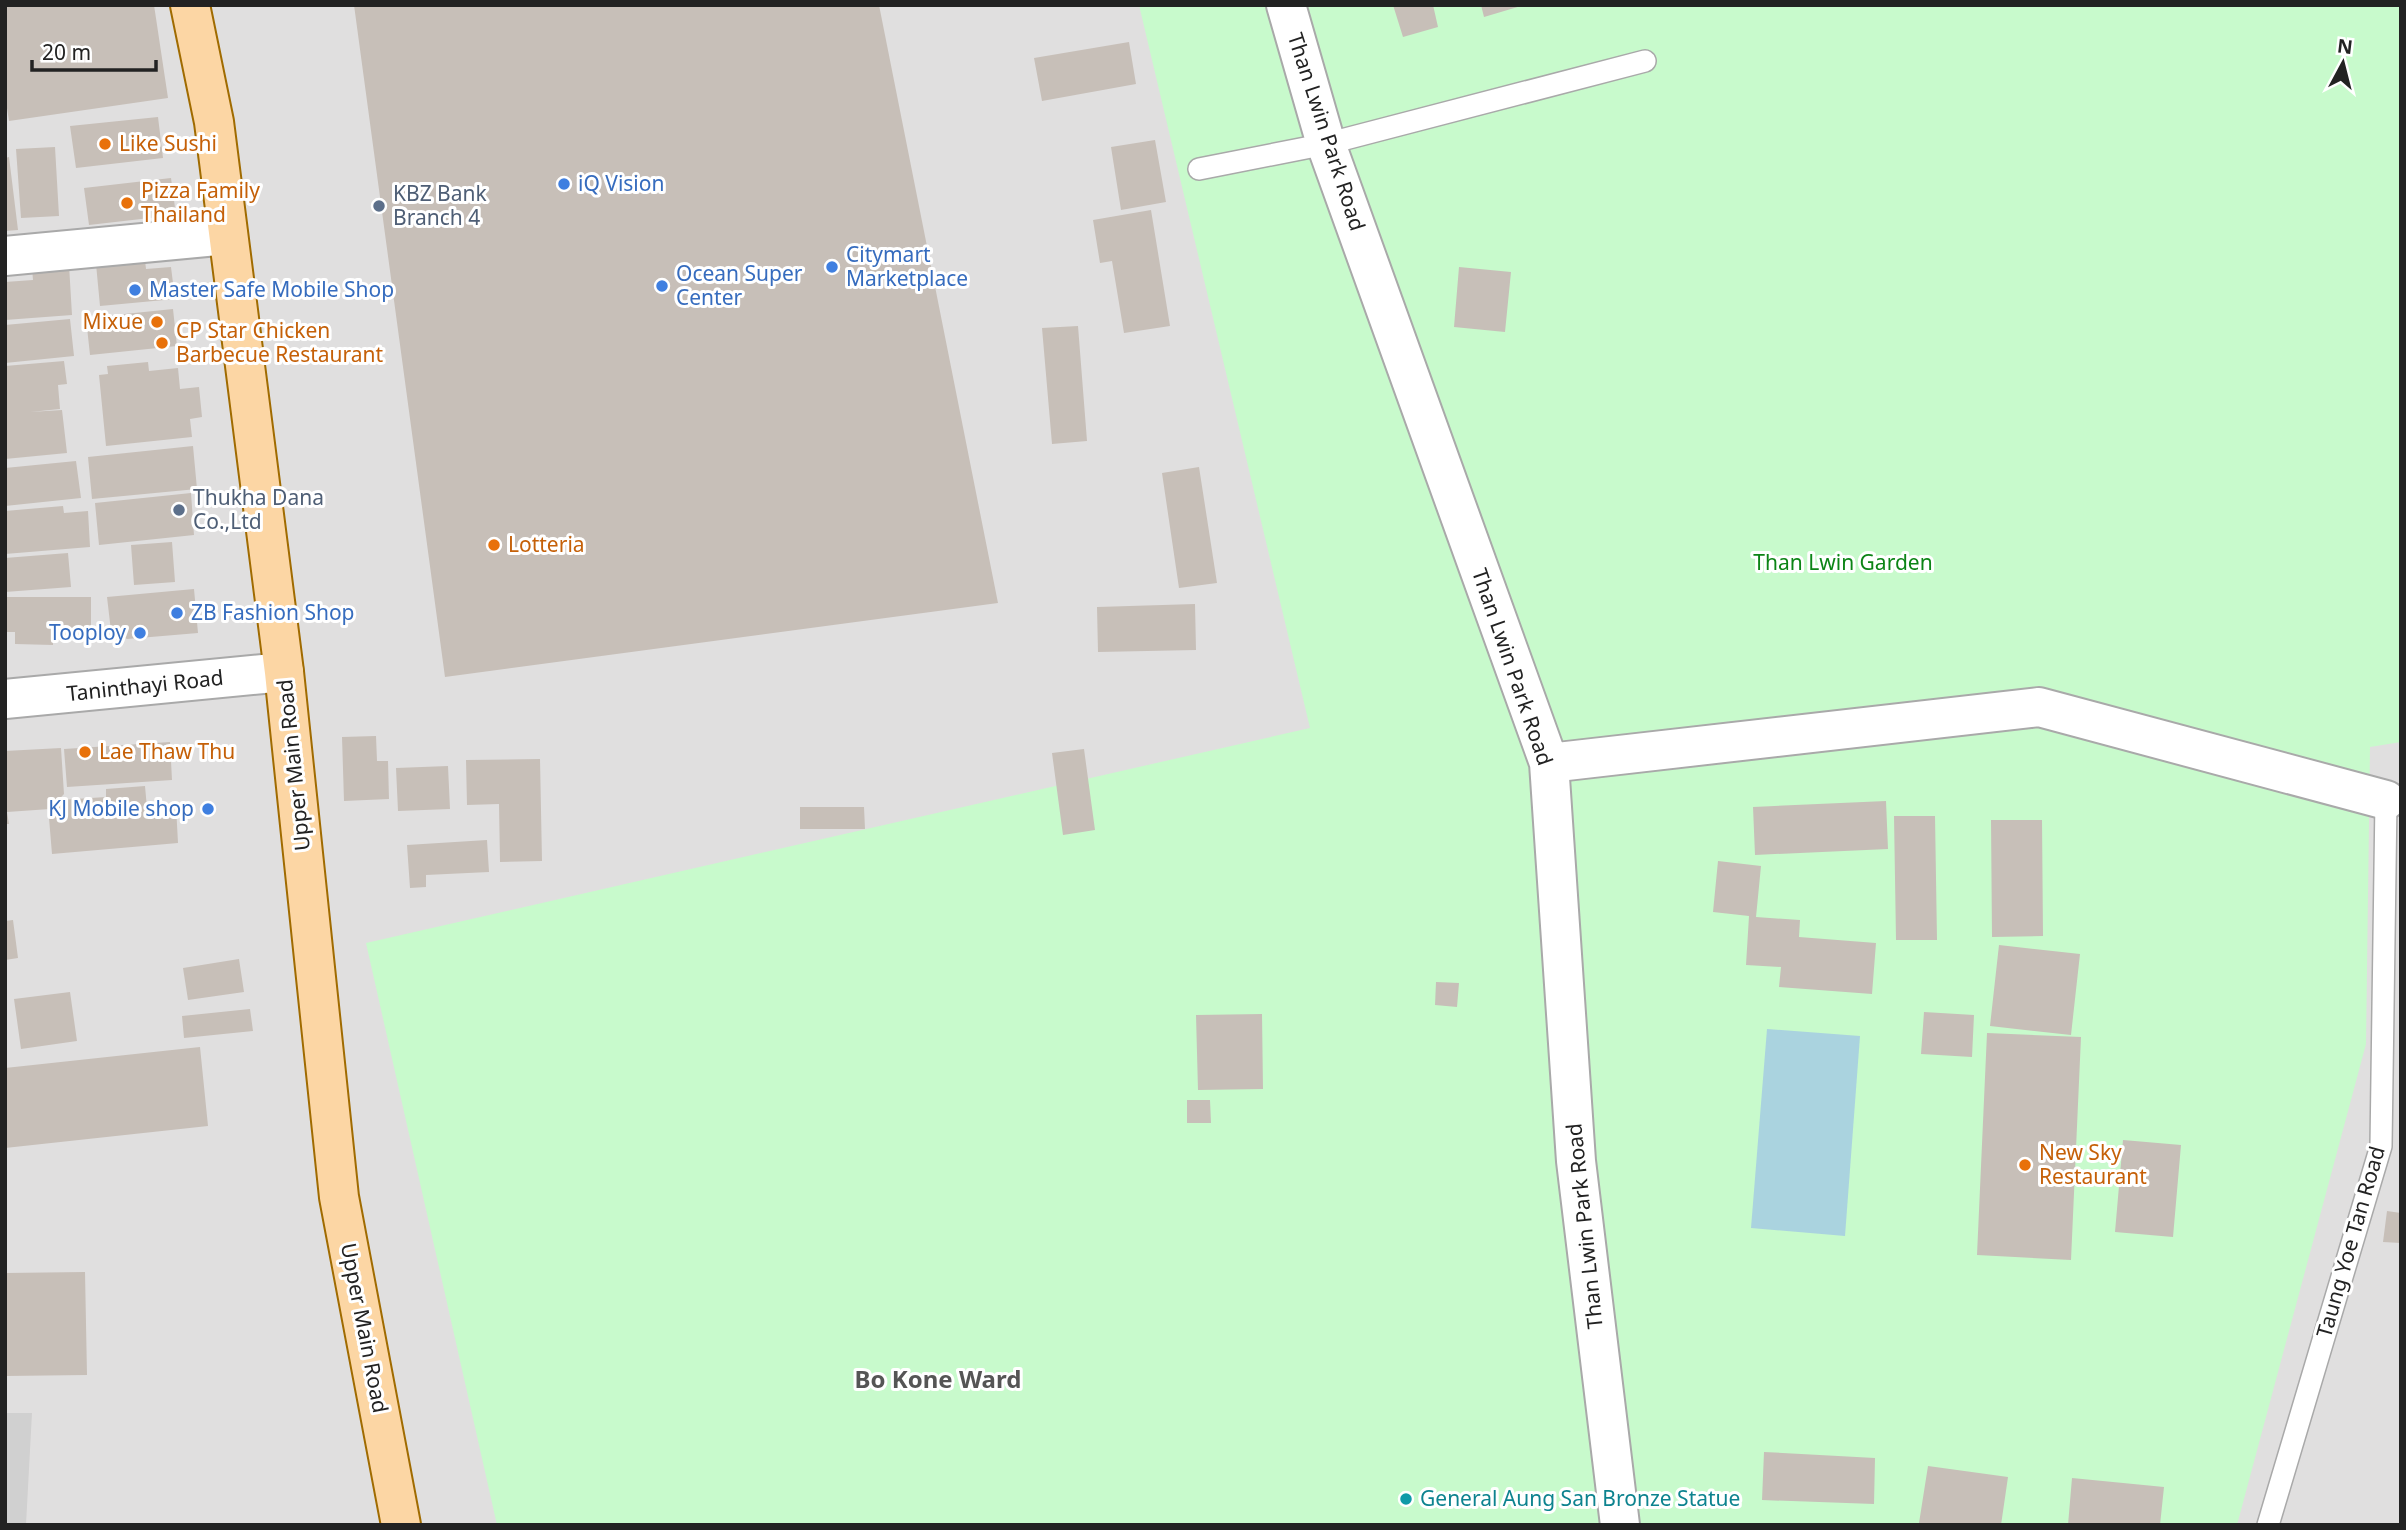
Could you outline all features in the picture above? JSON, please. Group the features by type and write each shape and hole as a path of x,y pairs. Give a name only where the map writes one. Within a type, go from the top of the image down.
{"main road":[{"name":"Upper Main Road","path":"190,5 214,122 284,672 339,1198 401,1525"}],"street":[{"name":"Than Lwin Park Road","path":"1286,5 1326,144 1549,763 1576,1161 1620,1525"},
{"path":"5,257 228,235"},
{"name":"Taninthayi Road","path":"5,699 284,672"},
{"path":"1549,763 2039,707 2393,799"}],"lane":[{"path":"1199,169 1326,144 1645,61"},
{"name":"Taung Yoe Tan Road","path":"2268,1525 2381,1146 2393,799"}],"shaded area":[{"name":"Than Lwin Garden","path":"5,5 2401,5 2401,1525 5,1525"},
{"path":"5,1413 32,1413 26,1525 5,1525"}],"green space":[{"name":"Than Lwin Garden","path":"1139,5 2401,5 2401,742 2370,747 2366,1044 2237,1525 497,1525 366,943 1310,728"}],"water":[{"path":"1767,1029 1860,1036 1845,1236 1751,1228"}],"building":[{"path":"5,5 154,5 168,98 9,121 5,95"},
{"path":"354,5 879,5 998,603 445,677"},
{"path":"1393,5 1433,5 1438,27 1403,37"},
{"path":"1481,5 1521,5 1521,6 1484,17"},
{"path":"1129,42 1136,84 1042,101 1034,58"},
{"path":"158,117 163,158 76,168 70,126"},
{"path":"1155,140 1166,202 1121,210 1111,147"},
{"path":"55,147 59,216 21,218 16,149"},
{"path":"9,157 18,230 5,231 5,158"},
{"path":"171,178 176,215 89,225 84,188"},
{"path":"1151,210 1170,326 1124,333 1112,261 1100,263 1093,220"},
{"path":"145,260 146,269 171,267 175,299 100,306 96,264"},
{"path":"69,265 72,315 5,320 5,282 33,280 32,268"},
{"path":"1459,267 1511,272 1505,332 1454,327"},
{"path":"173,309 177,346 90,355 86,318"},
{"path":"70,319 74,356 5,363 5,325"},
{"path":"1078,326 1087,441 1052,444 1042,328"},
{"path":"64,361 67,384 58,385 60,409 30,412 62,410 67,453 5,459 5,366"},
{"path":"148,362 149,371 178,368 180,389 199,387 202,417 190,419 192,437 106,446 99,375 108,374 107,366"},
{"path":"193,446 197,489 92,499 88,457"},
{"path":"76,461 81,498 5,506 5,468"},
{"path":"1199,467 1217,583 1179,588 1162,473"},
{"path":"191,493 194,535 99,545 95,503"},
{"path":"63,506 64,513 88,511 90,547 5,554 5,511"},
{"path":"172,542 175,582 134,585 131,545"},
{"path":"68,553 71,587 5,592 5,558"},
{"path":"194,589 198,633 127,639 111,631 107,597"},
{"path":"7,597 91,597 91,633 53,633 53,645 15,644 15,632 6,632"},
{"path":"1195,604 1196,650 1098,652 1097,607"},
{"path":"376,736 377,761 388,761 389,799 344,801 342,737"},
{"path":"170,742 172,780 67,787 64,749"},
{"path":"61,748 64,794 50,809 7,812 9,824 5,824 5,751"},
{"path":"1084,749 1095,830 1063,835 1052,753"},
{"path":"540,759 542,861 500,862 499,804 467,805 466,760"},
{"path":"448,766 450,809 398,811 396,768"},
{"path":"145,786 147,808 176,806 178,843 52,854 49,818 61,800 106,797 106,789"},
{"path":"1886,801 1888,849 1755,855 1753,807"},
{"path":"800,807 864,807 865,829 800,829"},
{"path":"1894,816 1935,816 1937,940 1896,940"},
{"path":"1991,820 2042,820 2043,936 1992,937"},
{"path":"487,840 489,872 426,875 426,887 410,888 407,845"},
{"path":"1718,861 1761,866 1756,917 1800,920 1799,937 1876,943 1872,994 1779,987 1781,967 1746,965 1749,916 1713,912"},
{"path":"13,920 18,958 5,960 5,921"},
{"path":"1999,945 2080,954 2071,1035 1990,1026"},
{"path":"239,959 244,992 188,1000 183,968"},
{"path":"1436,982 1459,983 1457,1007 1435,1005"},
{"path":"70,992 77,1041 21,1049 14,999"},
{"path":"250,1009 253,1031 184,1038 182,1016"},
{"path":"1924,1012 1974,1015 1972,1057 1921,1054"},
{"path":"1262,1014 1263,1089 1198,1090 1196,1015"},
{"path":"1987,1033 2081,1037 2071,1260 1977,1255"},
{"path":"200,1047 208,1126 5,1148 5,1068"},
{"path":"1187,1100 1210,1100 1211,1123 1187,1123"},
{"path":"2123,1140 2181,1145 2173,1237 2115,1232"},
{"path":"2387,1211 2401,1213 2401,1243 2383,1242"},
{"path":"85,1272 87,1375 5,1376 5,1273"},
{"path":"1764,1452 1875,1458 1874,1504 1762,1500"},
{"path":"1928,1466 2008,1477 2001,1525 1919,1523"},
{"path":"2072,1478 2164,1487 2160,1525 2068,1525"}],"place":[{"name":"Like Sushi","path":"105,144"},
{"name":"iQ Vision","path":"564,184"},
{"name":"Pizza Family Thailand","path":"127,203"},
{"name":"KBZ Bank Branch 4","path":"379,206"},
{"name":"Citymart Marketplace","path":"832,267"},
{"name":"Ocean Super Center","path":"662,286"},
{"name":"Master Safe Mobile Shop","path":"135,290"},
{"name":"Mixue","path":"157,322"},
{"name":"CP Star Chicken Barbecue Restaurant","path":"162,343"},
{"name":"Thukha Dana Co.,Ltd","path":"179,510"},
{"name":"Lotteria","path":"494,545"},
{"name":"ZB Fashion Shop","path":"177,613"},
{"name":"Tooploy","path":"140,633"},
{"name":"Lae Thaw Thu","path":"85,752"},
{"name":"KJ Mobile shop","path":"208,809"},
{"name":"New Sky Restaurant","path":"2025,1165"},
{"name":"General Aung San Bronze Statue","path":"1406,1499"}],"district":[{"name":"Bo Kone Ward","path":"938,1380"}]}
